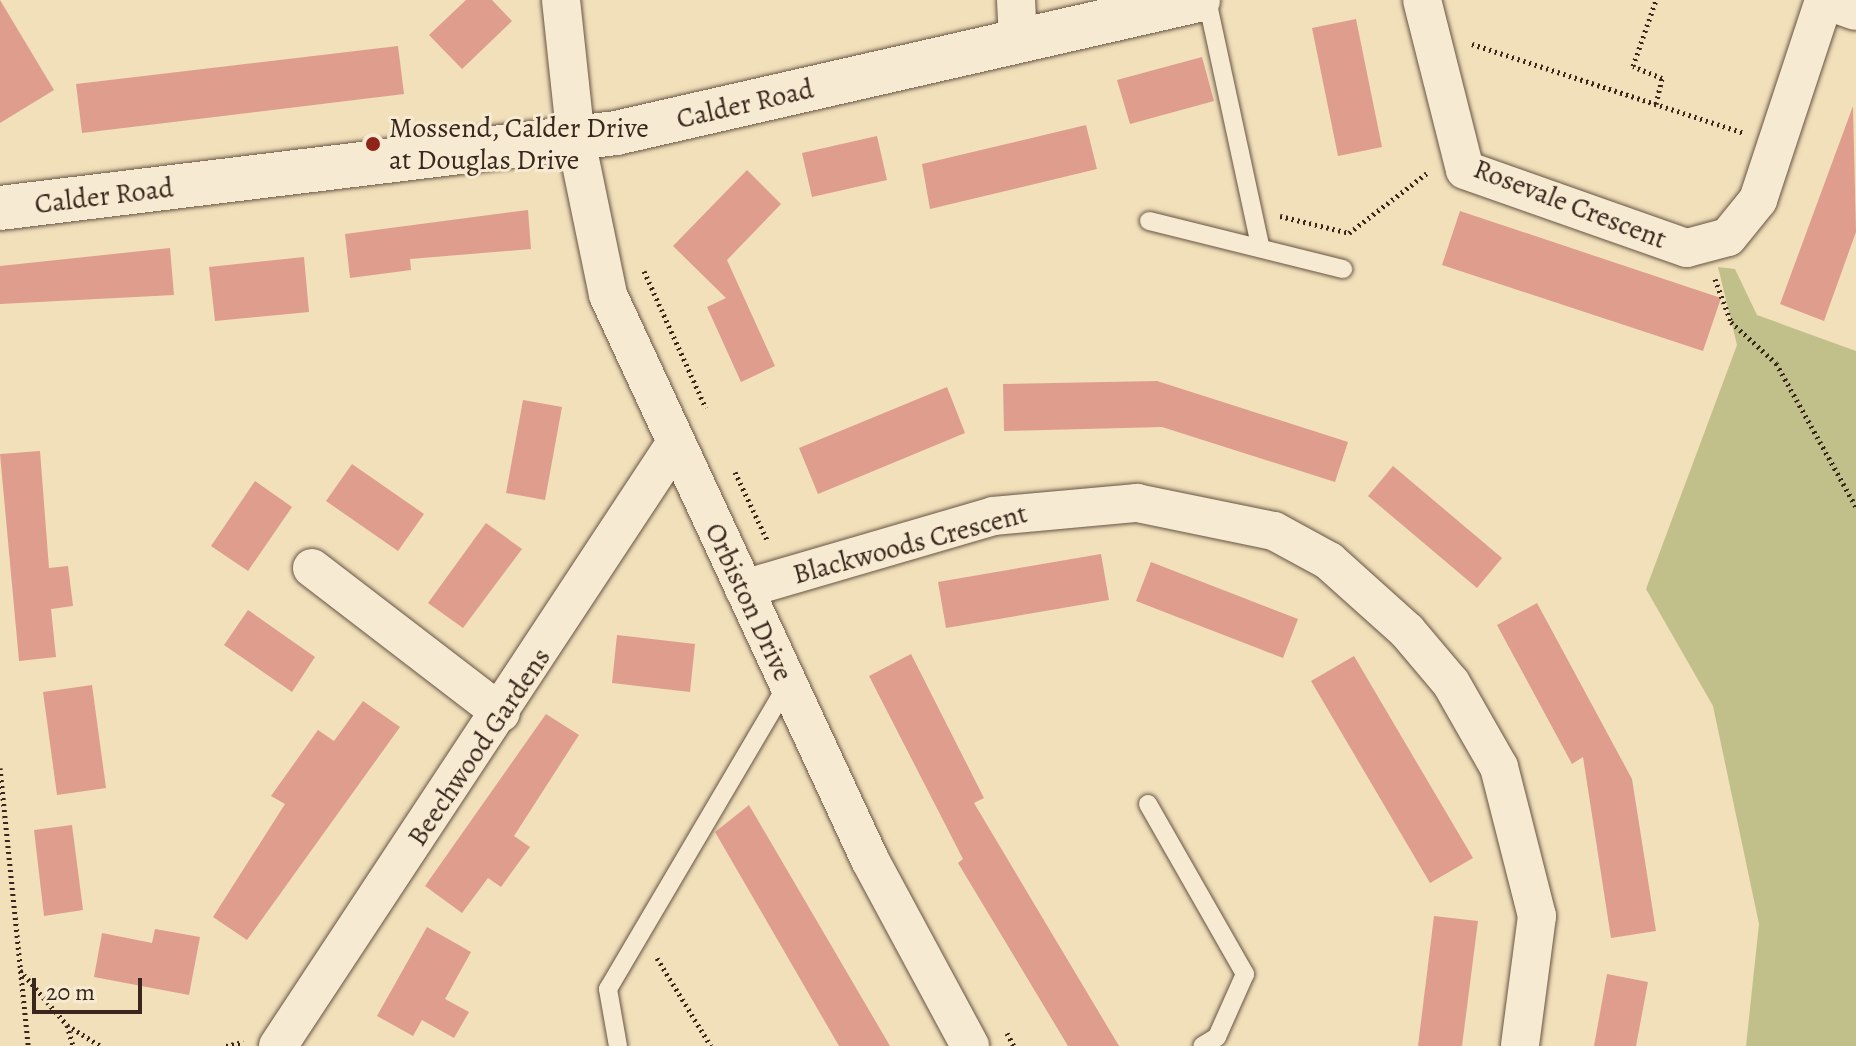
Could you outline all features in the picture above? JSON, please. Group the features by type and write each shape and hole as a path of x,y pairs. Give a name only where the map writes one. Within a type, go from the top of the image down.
{"street":[{"name":"Orbiston Drive","path":"561,0 576,140 608,295 788,684 970,1046"},
{"name":"Calder Road","path":"0,208 576,140 1017,20 1198,0"},
{"name":"Rosevale Crescent","path":"1426,15 1465,170 1687,248 1728,237 1758,200 1824,0"},
{"path":"1834,0 1856,8"},
{"name":"Beechwood Gardens","path":"278,1046 501,713 675,444"},
{"name":"Blackwoods Crescent","path":"744,589 993,516 1108,504 1137,503 1274,531 1329,561 1407,631 1451,683 1499,767 1537,916 1520,1046"},
{"path":"312,568 501,713"}],"lane":[{"path":"1207,0 1260,246"},
{"path":"1149,221 1343,269"},
{"path":"618,1046 608,989 788,684"},
{"path":"1148,804 1245,974 1217,1037 1202,1046"}],"path":[{"path":"1656,0 1633,66 1662,78 1656,104"},
{"path":"1426,15 1656,104 1776,144"},
{"path":"1252,210 1349,233 1459,148"},
{"path":"1701,244 1731,322 1776,363 1856,507"},
{"path":"0,768 28,1046"},
{"path":"642,930 711,1046"},
{"path":"20,969 67,1025 101,1046"},
{"path":"67,1025 73,1046"}],"shaded area":[{"path":"1718,267 1735,269 1757,315 1856,351 1856,1046 1746,1046 1759,924 1713,706 1646,589 1737,345"}],"building":[{"path":"0,0 54,90 0,123"},
{"path":"466,0 492,0 512,21 462,69 429,35"},
{"path":"1356,19 1382,147 1338,156 1312,28"},
{"path":"398,46 404,94 82,133 76,84"},
{"path":"1202,57 1214,101 1130,124 1117,80"},
{"path":"1853,106 1856,232 1824,321 1780,304"},
{"path":"1086,125 1097,169 930,209 922,164"},
{"path":"877,136 887,180 812,197 802,153"},
{"path":"747,170 781,204 727,260 775,366 741,382 707,307 726,298 673,246"},
{"path":"528,210 531,249 410,259 411,270 350,278 345,234"},
{"path":"1460,211 1721,298 1703,351 1442,265"},
{"path":"170,248 174,295 0,304 0,266"},
{"path":"304,257 309,312 215,321 209,267"},
{"path":"1157,381 1348,442 1335,482 1162,427 1004,431 1003,384"},
{"path":"947,387 965,433 818,494 799,448"},
{"path":"523,400 562,407 545,500 506,493"},
{"path":"40,451 49,568 68,566 73,606 51,609 56,657 19,661 0,454"},
{"path":"352,464 424,514 398,551 326,501"},
{"path":"1393,466 1502,558 1477,588 1368,496"},
{"path":"255,481 292,507 248,571 211,546"},
{"path":"486,523 522,549 463,628 428,603"},
{"path":"1101,554 1109,600 946,628 938,582"},
{"path":"1151,562 1298,619 1283,658 1136,601"},
{"path":"1537,603 1632,779 1656,931 1611,938 1583,757 1572,764 1497,625"},
{"path":"248,610 315,657 292,692 224,645"},
{"path":"617,635 695,644 690,692 612,683"},
{"path":"911,654 984,798 974,803 1119,1046 1068,1046 958,863 963,859 869,676"},
{"path":"1354,656 1473,858 1430,883 1311,681"},
{"path":"92,685 106,788 57,795 43,692"},
{"path":"363,701 400,727 247,940 213,917 285,804 271,796 318,730 334,741"},
{"path":"546,714 579,735 514,836 530,847 501,887 488,878 462,913 425,886"},
{"path":"749,805 890,1046 839,1046 715,832"},
{"path":"72,825 83,910 44,916 34,830"},
{"path":"1434,916 1478,921 1462,1046 1418,1046"},
{"path":"427,927 471,952 445,999 469,1012 454,1038 422,1020 413,1036 377,1016"},
{"path":"155,929 200,937 189,995 94,977 102,933 152,943"},
{"path":"1607,974 1648,982 1636,1046 1594,1046"}],"place":[{"name":"Mossend, Calder Drive at Douglas Drive","path":"373,144"}]}
